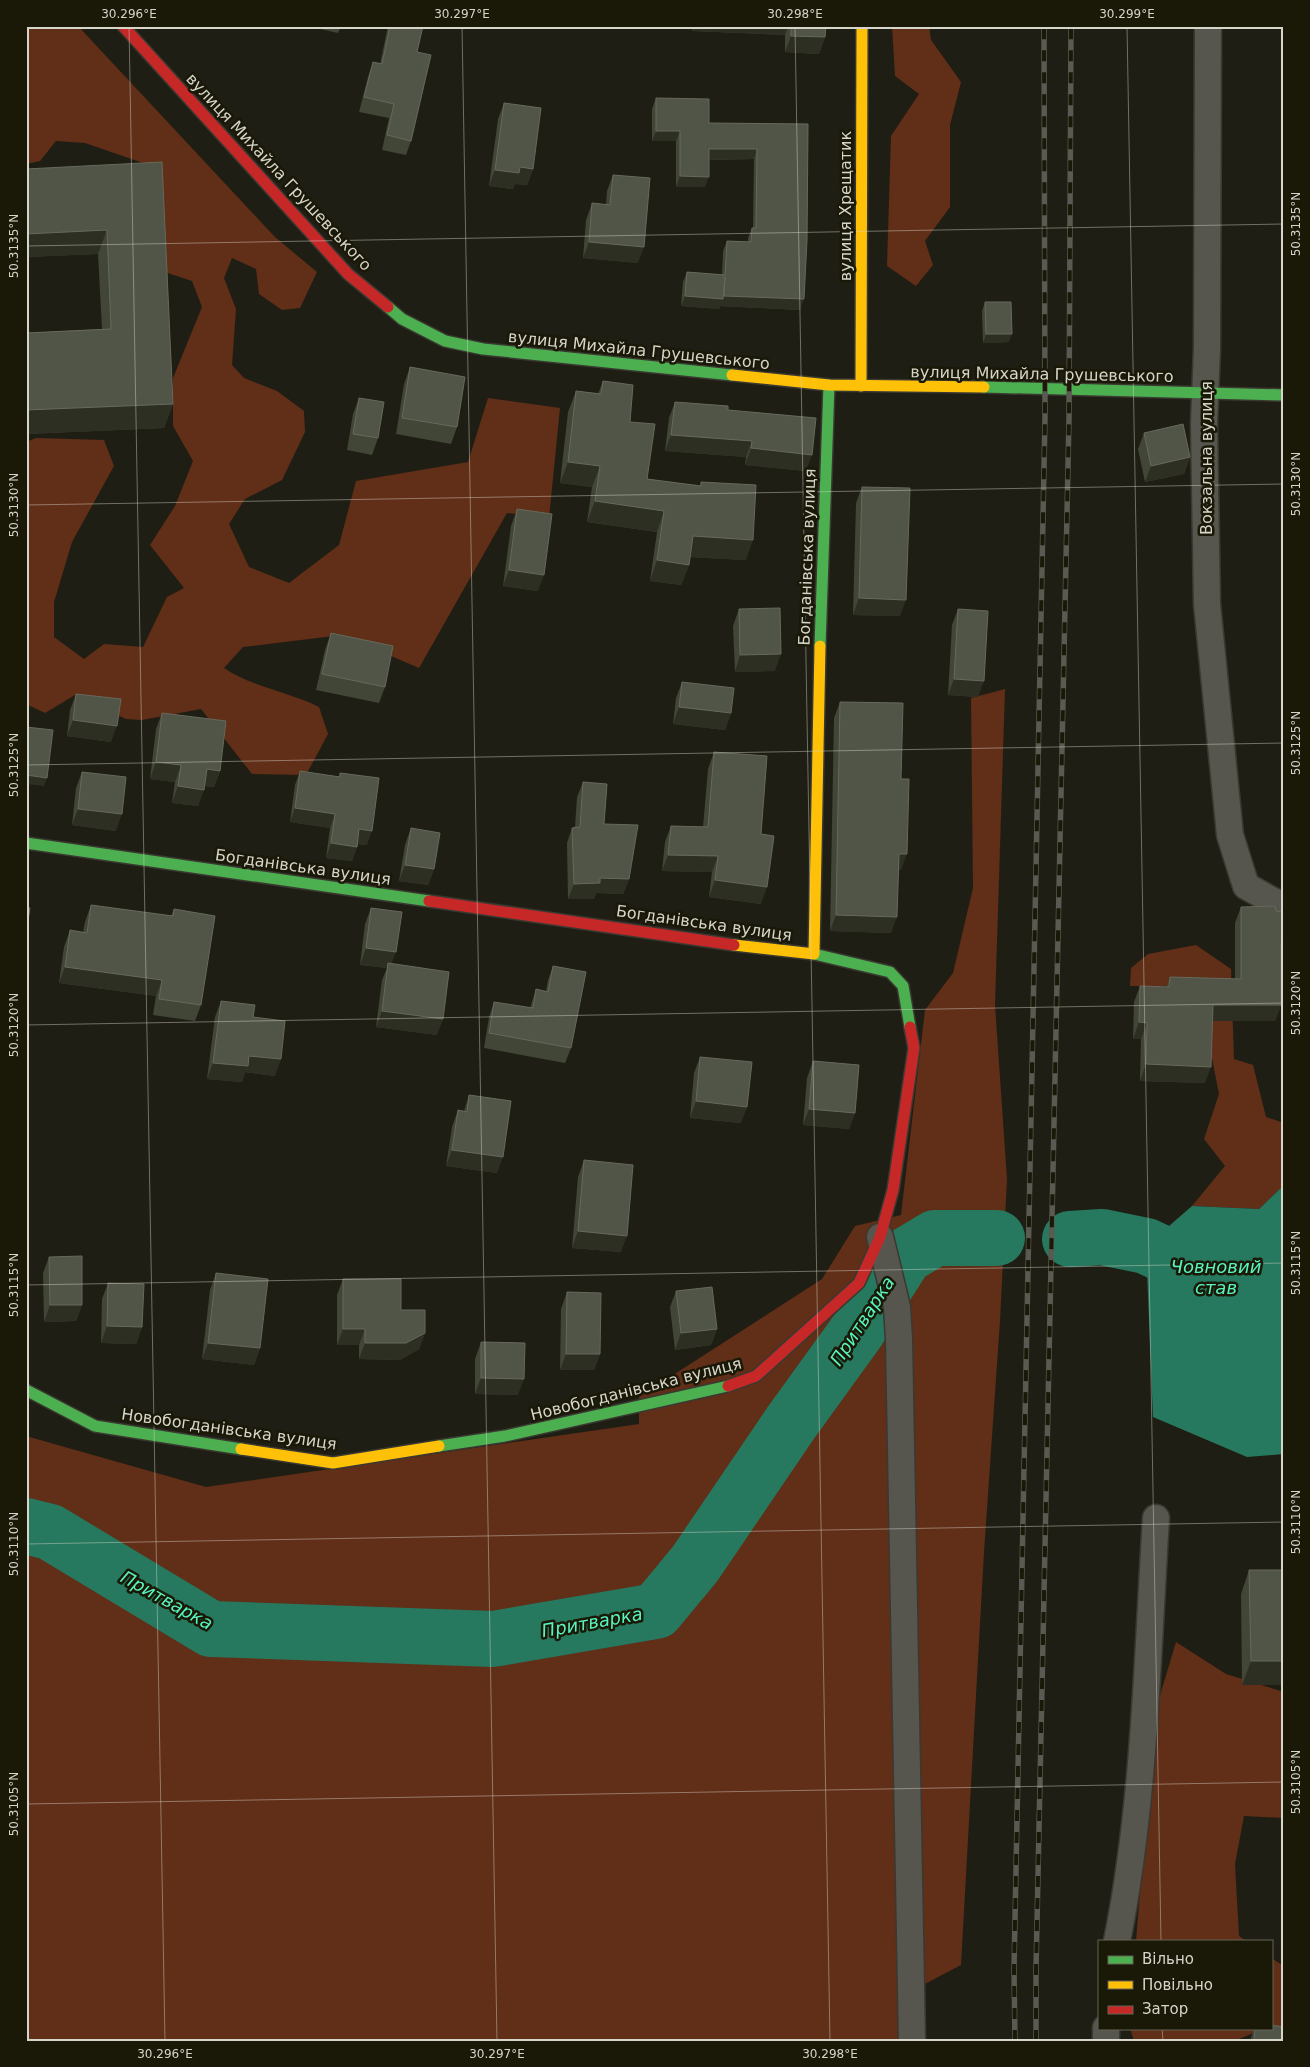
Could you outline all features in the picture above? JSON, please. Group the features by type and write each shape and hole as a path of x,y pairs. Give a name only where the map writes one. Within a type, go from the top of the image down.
{"street":[{"name":"вулиця Михайла Грушевського","path":"123,26 348,274 402,319 445,341 483,349 829,386 1069,388 1206,394 1284,395"},
{"name":"вулиця Хрещатик","path":"861,386 862,26"},
{"name":"Вокзальна вулиця","path":"1208,26 1206,394 1204,424 1207,604 1230,835 1246,886 1284,908"},
{"name":"Богданівська вулиця","path":"26,843 726,944 814,954 820,620 829,386"},
{"name":"Новобогданівська вулиця","path":"26,1390 95,1426 332,1463 498,1438 717,1390 756,1376 859,1283 882,1247 893,1190 914,1048 903,986 890,972 814,954"},
{"path":"882,1247 897,1307 912,2041"},
{"path":"1117,1940 1125,1901 1141,1766 1156,1518"}],"shaded area":[{"path":"26,26 78,26 275,237 317,272 300,308 282,310 259,294 256,269 232,258 224,278 236,309 232,365 244,378 277,391 304,411 305,432 282,480 245,499 229,524 249,567 289,583 339,545 356,481 468,462 488,398 560,408 549,518 507,513 419,668 342,635 243,647 224,668 258,685 319,707 328,734 306,775 252,774 201,709 142,720 126,719 75,695 45,713 26,704 26,442 36,438 104,440 114,466 72,542 54,602 54,637 84,659 104,644 143,647 167,597 184,588 150,545 175,506 193,461 173,426 173,378 202,307 192,281 165,272 146,164 85,143 56,141 40,161 26,164"},
{"path":"892,26 929,26 931,40 961,82 950,125 950,207 925,241 933,265 916,286 887,266 891,136 919,94 895,76"},
{"path":"1005,689 995,1005 1007,1179 961,1965 900,1997 900,2041 26,2041 26,1436 206,1487 639,1424 639,1397 822,1279 855,1226 901,1215 925,1010 953,973 973,888 971,698"},
{"path":"1196,945 1231,969 1234,1059 1253,1065 1266,1117 1284,1123 1284,1185 1259,1209 1192,1206 1225,1166 1204,1139 1219,1094 1208,1038 1208,986 1130,986 1131,968 1148,954"},
{"path":"1176,1642 1226,1674 1284,1692 1284,1818 1244,1816 1235,1864 1239,1936 1245,1940 1136,1940 1155,1712"},
{"path":"1272,1959 1284,1966 1284,2026 1272,2027"},
{"path":"1131,2030 1261,2030 1234,2041 1134,2041"}],"water":[{"name":"Човновий став","path":"1284,1185 1284,1454 1247,1457 1153,1417 1146,1246 1192,1206 1259,1209"}],"building":[{"path":"390,26 423,26 417,52 431,55 411,141 387,135 394,104 364,97 373,62 382,64"},
{"path":"791,26 826,26 825,37 791,36"},
{"path":"656,98 709,99 709,123 808,124 807,240 804,299 724,296 725,277 723,299 685,296 687,272 725,275 727,241 751,242 752,228 756,228 757,149 709,149 709,177 680,176 680,131 656,131"},
{"path":"504,103 541,108 533,169 520,167 519,173 495,170"},
{"path":"162,162 173,404 26,410 26,333 111,329 107,230 26,234 26,169"},
{"path":"613,175 650,178 644,247 589,242 592,203 610,205"},
{"path":"985,302 1011,302 1012,334 986,334"},
{"path":"410,367 465,377 457,427 402,418"},
{"path":"603,381 633,385 630,422 655,424 647,479 701,486 701,482 756,485 753,540 693,536 689,565 657,560 664,511 595,501 600,466 568,462 576,391 601,394"},
{"path":"359,398 384,402 378,438 353,434"},
{"path":"675,402 728,406 728,410 816,418 812,455 751,448 752,441 671,435"},
{"path":"1183,424 1190,457 1151,466 1144,433"},
{"path":"862,487 910,488 906,600 859,598"},
{"path":"517,509 552,514 544,575 509,570"},
{"path":"780,608 781,654 740,655 739,609"},
{"path":"958,609 988,611 984,681 954,679"},
{"path":"331,633 393,646 385,687 322,674"},
{"path":"682,682 734,688 731,713 679,707"},
{"path":"76,694 121,699 117,726 73,720"},
{"path":"840,702 903,703 901,779 909,779 907,854 899,854 897,917 836,915"},
{"path":"162,713 226,721 220,771 207,769 204,790 178,786 181,765 156,762"},
{"path":"26,727 53,730 47,778 26,775"},
{"path":"714,752 767,756 761,834 774,836 767,887 715,880 718,856 668,855 671,826 708,827"},
{"path":"300,771 340,777 340,773 379,778 372,831 359,829 357,847 331,843 335,814 295,808"},
{"path":"82,772 126,777 122,814 78,809"},
{"path":"583,782 607,784 604,824 638,825 629,879 600,878 600,883 574,884 572,828 580,827"},
{"path":"411,828 440,833 434,869 405,865"},
{"path":"91,905 173,916 174,909 215,916 201,1005 159,999 162,980 65,967 70,930 87,933"},
{"path":"1275,906 1276,911 1284,912 1284,943 1281,943 1281,1005 1213,1005 1211,1067 1146,1064 1147,1023 1139,1022 1140,986 1169,987 1170,977 1241,979 1241,907"},
{"path":"26,907 30,908 26,934"},
{"path":"371,908 402,912 396,952 366,948"},
{"path":"388,963 449,972 443,1019 382,1011"},
{"path":"553,966 586,972 571,1048 489,1033 494,1002 533,1008 536,989 548,992"},
{"path":"221,1001 255,1005 253,1017 285,1021 281,1059 249,1056 248,1066 213,1063"},
{"path":"700,1057 752,1062 747,1107 696,1101"},
{"path":"813,1061 859,1065 855,1113 809,1109"},
{"path":"469,1095 511,1101 503,1157 452,1150 458,1110 467,1112"},
{"path":"584,1160 633,1165 627,1236 578,1231"},
{"path":"82,1256 82,1305 50,1305 49,1257"},
{"path":"216,1273 268,1279 260,1348 208,1343"},
{"path":"343,1279 401,1279 401,1310 425,1310 425,1333 406,1343 365,1343 365,1329 343,1329"},
{"path":"108,1283 144,1284 142,1327 107,1326"},
{"path":"712,1287 717,1329 681,1333 676,1291"},
{"path":"567,1292 601,1293 600,1354 566,1354"},
{"path":"481,1342 525,1343 524,1379 481,1378"},
{"path":"1249,1570 1284,1570 1284,1661 1251,1661"},
{"path":"1272,2025 1284,2027 1284,2041 1254,2041 1255,2030 1272,2030"}],"waterway":[{"name":"Притварка","path":"1070,1239 1102,1237 1146,1246 1284,1310"},
{"name":"Притварка","path":"26,1526 50,1532 211,1629 493,1639 656,1611 695,1564 790,1424 858,1330 905,1256 935,1238 997,1238"}],"railway":[{"path":"1015,2041 1014,1970 1045,418 1044,26"},
{"path":"1036,2041 1069,419 1071,26"}],"traffic: fast":[{"path":"388,307 402,319 445,341 483,349 732,375"},
{"path":"820,646 829,385"},
{"path":"984,387 1284,395"},
{"path":"26,843 429,901"},
{"path":"814,954 890,972 903,986 910,1027"},
{"path":"439,1446 505,1436 728,1386"},
{"path":"26,1390 95,1426 241,1449"}],"traffic: slow":[{"path":"861,386 862,26"},
{"path":"732,375 829,385 984,387"},
{"path":"734,945 814,954 820,646"},
{"path":"241,1449 333,1463 439,1446"}],"traffic: jam":[{"path":"123,26 348,274 388,307"},
{"path":"429,901 734,945"},
{"path":"728,1386 756,1376 859,1283 880,1237 893,1190 914,1048 910,1027"}]}
